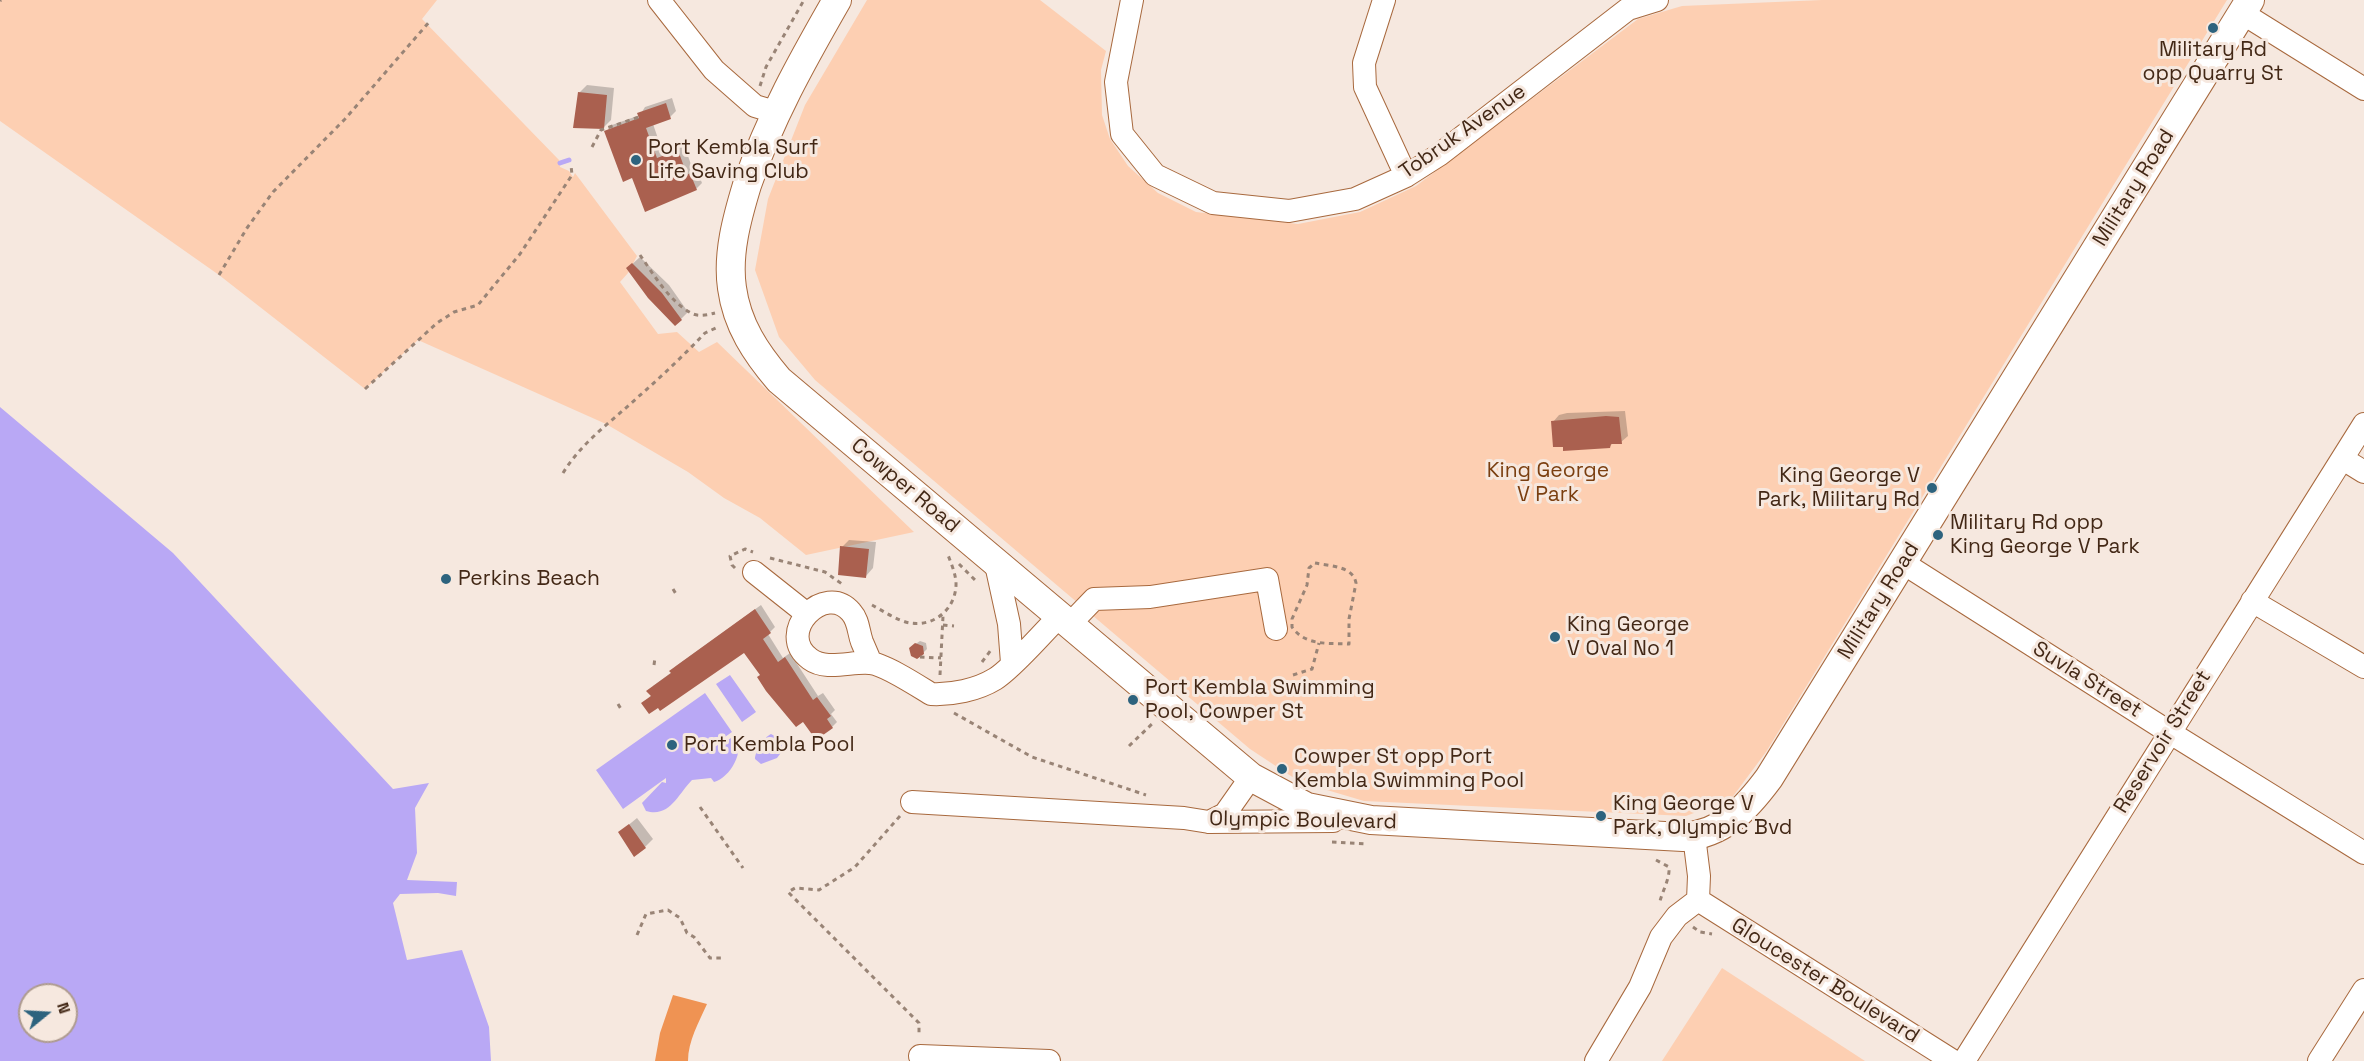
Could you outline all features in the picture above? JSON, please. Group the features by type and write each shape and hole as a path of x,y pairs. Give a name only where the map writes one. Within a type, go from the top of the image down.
{"main road":[{"name":"Cowper Road","path":"837,0 775,112 738,214 733,239 732,288 746,334 757,353 786,386 1251,777 1307,807 1369,832"},
{"name":"Military Road","path":"1694,836 1713,831 1728,823 1756,797 2246,7"},
{"name":"Olympic Boulevard","path":"1369,832 1595,831 1637,836 1694,836"}],"street":[{"path":"659,0 714,70 755,106 775,112"},
{"name":"Tobruk Avenue","path":"1132,0 1116,82 1122,134 1155,175 1213,203 1289,211 1355,199 1406,176 1439,155 1628,9 1657,0"},
{"path":"1384,0 1364,63 1365,87 1406,176"},
{"path":"2246,7 2364,89"},
{"name":"Reservoir Street","path":"1964,1061 2364,424"},
{"path":"2343,459 2364,472"},
{"path":"995,560 1009,624 1012,663"},
{"name":"Suvla Street","path":"1903,563 2364,853"},
{"path":"754,572 807,614"},
{"path":"872,663 861,640 857,621 849,610 839,604 828,603 816,607 807,614 799,626 798,634 803,652 810,659 825,664 872,663 932,694 961,692 995,679 1094,599 1150,597 1267,579 1276,629"},
{"path":"2252,601 2364,667"},
{"path":"1209,822 1225,814 1251,777"},
{"name":"Olympic Boulevard","path":"912,802 1184,818 1209,822 1369,832"},
{"path":"1596,1061 1640,987 1661,937 1677,916 1698,900 1699,876 1694,836"},
{"name":"Gloucester Boulevard","path":"1698,900 1953,1061"},
{"path":"2319,1061 2364,990"},
{"path":"920,1056 1049,1061"}],"path":[{"path":"219,275 247,228 273,192 345,118 430,21"},
{"path":"592,147 602,130 639,117"},
{"path":"365,389 437,323 454,312 478,305 520,254 572,175 571,165"},
{"path":"640,255 662,286 692,314 705,316 715,313"},
{"path":"563,473 574,455 606,424 645,391 705,333 718,327"},
{"path":"746,549 779,561 825,572 848,589"},
{"path":"947,676 940,676 943,615 955,594 955,574 948,555 980,586"},
{"path":"1315,563 1344,569 1355,578 1356,583 1349,619 1349,644 1319,643 1302,639 1292,627 1292,620 1307,585 1309,568 1315,563"},
{"path":"673,589 676,594"},
{"path":"870,604 908,623 932,621 943,615"},
{"path":"943,625 954,626"},
{"path":"1293,675 1312,669 1319,643"},
{"path":"980,665 990,653 993,644"},
{"path":"920,657 941,658"},
{"path":"654,665 655,658"},
{"path":"618,705 621,709"},
{"path":"953,713 1032,757 1148,795"},
{"path":"1130,746 1153,724 1157,713"},
{"path":"912,802 855,867 819,890 795,888 788,892 919,1023 920,1056"},
{"path":"700,807 743,868"},
{"path":"1322,842 1369,832"},
{"path":"1655,859 1669,867 1670,875 1660,901"},
{"path":"637,934 646,914 668,910 680,918 687,933 694,937 710,958 722,958"}],"green space":[{"path":"0,0 437,0 422,19 559,160 560,167 569,171 573,177 575,173 637,256 620,282 658,334 677,332 699,352 717,342 914,532 806,555 760,518 606,424 418,340 365,389 219,275 0,121"},
{"name":"King George V Park","path":"867,0 1040,0 1106,51 1101,70 1102,115 1110,139 1128,166 1158,193 1196,212 1298,224 1360,212 1416,186 1638,19 1682,6 1822,0 2227,0 1766,752 1731,799 1686,816 1364,801 1300,782 1250,749 815,380 779,337 755,270 768,199 805,105"},
{"path":"1722,968 1865,1061 1662,1061"}],"shaded area":[{"path":"0,407 173,553 393,789 429,783 415,808 417,853 407,880 457,882 456,896 438,893 400,894 393,903 407,960 462,950 489,1027 491,1061 0,1061"},
{"path":"730,675 756,712 742,722 716,684"},
{"name":"Port Kembla Pool","path":"705,693 732,732 701,754 735,736 739,749 731,769 714,782 711,778 692,780 673,803 661,811 646,811 642,803 662,782 666,783 666,778 623,809 596,770"},
{"path":"771,734 780,739 783,750 777,758 761,764 755,759 757,753 763,741"},
{"path":"673,995 707,1004 692,1039 688,1061 655,1061 660,1033"}],"building":[{"path":"578,92 607,95 604,129 573,128"},
{"path":"666,103 671,119 646,128 657,158 678,150 687,175 690,173 697,190 645,212 632,178 623,182 604,131 639,118 637,113"},
{"path":"632,263 662,293 682,320 675,326 648,298 626,268"},
{"path":"1619,417 1622,444 1611,444 1610,448 1563,451 1563,447 1553,447 1551,421"},
{"path":"840,546 869,549 866,578 838,575"},
{"path":"755,609 771,633 763,639 778,662 785,657 813,700 817,697 831,716 827,719 833,728 816,740 803,722 796,727 766,691 757,677 760,675 744,653 660,711 658,708 649,714 641,703 651,696 646,691 671,673 669,671"},
{"path":"915,643 923,646 924,654 917,659 911,656 909,648"},
{"path":"629,824 646,848 634,857 618,832"}],"waterway":[{"path":"560,163 569,160"}],"place":[{"name":"Military Rd opp Quarry St","path":"2213,28"},
{"name":"Port Kembla Surf Life Saving Club","path":"636,160"},
{"name":"King George V Park, Military Rd","path":"1932,488"},
{"name":"Military Rd opp King George V Park","path":"1938,535"},
{"name":"Perkins Beach","path":"446,579"},
{"name":"King George V Oval No 1","path":"1555,637"},
{"name":"Port Kembla Swimming Pool, Cowper St","path":"1133,700"},
{"name":"Port Kembla Pool","path":"672,745"},
{"name":"Cowper St opp Port Kembla Swimming Pool","path":"1282,769"},
{"name":"King George V Park, Olympic Bvd","path":"1601,816"}]}
